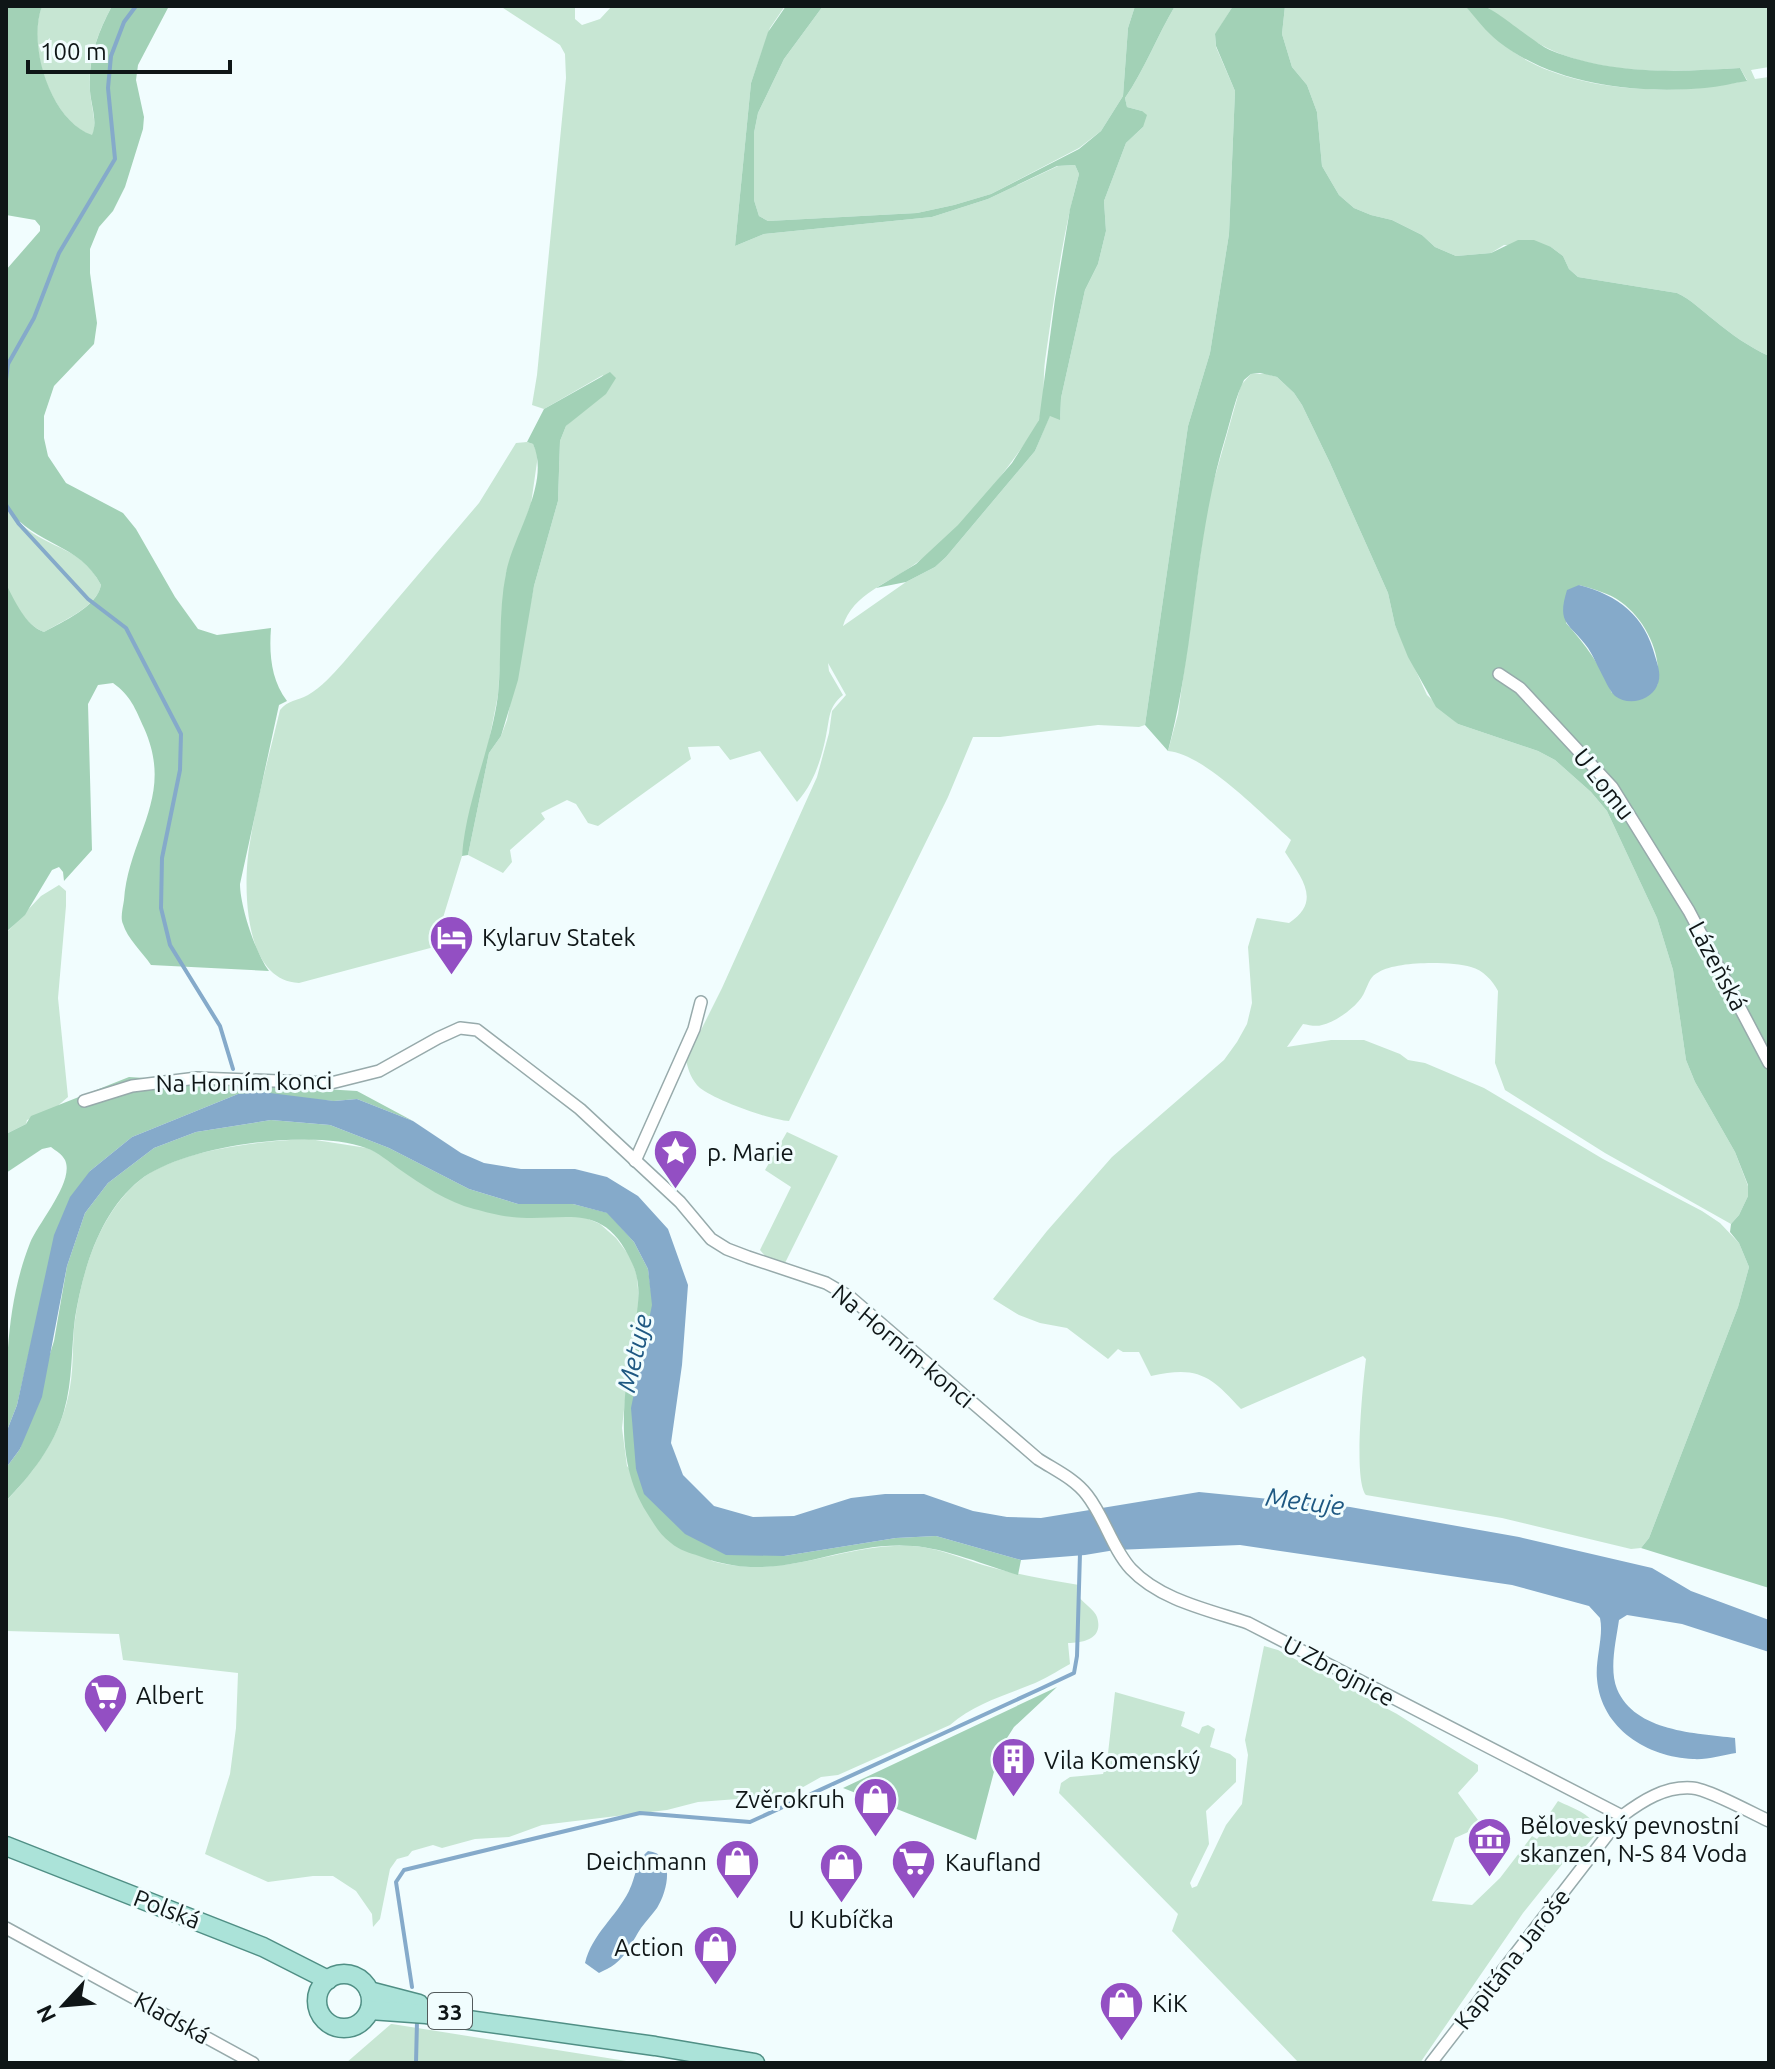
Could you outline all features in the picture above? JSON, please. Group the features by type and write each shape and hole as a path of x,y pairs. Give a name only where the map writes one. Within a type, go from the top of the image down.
{"main road":[{"name":"Polská","path":"6,1846 263,1947 324,1985"},
{"name":"Polská","path":"6,1854 71,1874"},
{"path":"343,1974 362,1981 369,2000 357,2025 337,2028 325,2021 318,2010 324,1985 343,1974"},
{"name":"33","path":"369,2000 531,2029 755,2063"}],"street":[{"name":"U Lomu","path":"1499,674 1520,688 1612,787 1689,911"},
{"name":"Lázeňská","path":"1689,911 1769,1063"},
{"path":"635,1161 694,1029 701,1002"},
{"name":"Na Horním konci","path":"84,1101 132,1086 197,1078 331,1083 379,1071 460,1028 477,1030 580,1109 680,1202 711,1239 727,1249 826,1283 850,1297 1038,1459 1072,1480 1087,1495"},
{"name":"U Zbrojnice","path":"1087,1495 1124,1560 1142,1579 1183,1602 1248,1623 1622,1816"},
{"path":"1622,1816 1645,1799 1670,1790 1694,1787 1769,1821"},
{"name":"Kapitána Jaroše","path":"1431,2063 1622,1816"},
{"name":"Kladská","path":"6,1928 253,2063"}],"green space":[{"path":"6,6 42,6 38,41 46,80 65,115 77,127 92,135 92,57 112,6 169,6 138,65 136,80 144,117 143,129 125,187 113,211 99,227 90,249 97,323 94,344 54,386 44,416 44,438 48,456 66,483 123,513 136,529 175,597 198,629 217,635 271,628 272,666 277,684 287,701 279,705 240,884 250,929 269,971 151,965 125,929 122,916 128,877 148,816 155,775 152,753 138,714 113,683 98,685 88,704 92,850 64,881 59,867 52,870 25,915 6,932 6,584 26,618 44,632 86,607 101,585 81,560 30,530 6,506 6,270 40,231 40,226 35,220 6,215"},
{"path":"42,6 112,6 98,37 90,68 93,136 78,128 65,115 46,80 37,41"},
{"path":"500,6 575,6 575,19 582,25 600,19 612,6 785,6 770,28 751,83 735,246 764,234 932,217 988,199 1058,166 1075,165 1079,174 1059,267 1045,361 1042,407 1033,432 979,503 949,536 915,564 863,597 843,626 946,557 1035,451 1050,415 1060,419 1061,398 1085,290 1098,264 1106,231 1104,201 1126,143 1143,127 1142,111 1127,107 1125,98 1175,6 1233,6 1215,35 1216,47 1235,91 1229,234 1210,353 1188,426 1145,725 1098,725 1000,737 973,737 948,797 789,1121 756,1113 707,1093 695,1082 686,1060 722,988 817,777 832,711 846,695 828,663 829,671 843,695 830,713 816,771 797,802 760,751 730,760 719,746 688,747 691,759 598,826 588,823 576,804 567,800 541,813 545,819 510,850 512,862 503,873 468,855 489,753 507,720 534,586 558,501 560,441 566,426 579,414 603,375 544,409 532,405 566,78 565,54 560,45"},
{"path":"786,6 823,6 784,59 758,113 754,133 754,200 759,216 768,221 917,213 954,205 991,194 1079,149 1101,131 1123,96 1128,28 1135,6 1175,6 1125,98 1127,107 1147,115 1143,127 1126,143 1104,201 1106,231 1098,264 1085,290 1061,398 1060,420 1050,416 1035,451 946,557 935,567 906,582 876,588 916,564 958,525 1012,463 1039,420 1055,299 1079,174 1075,165 1057,166 988,199 932,217 764,234 735,246 751,83 768,32"},
{"path":"823,6 1135,6 1128,28 1123,96 1101,131 1079,148 991,194 917,213 768,221 759,216 754,200 754,133 758,113 784,59"},
{"path":"1233,6 1285,6 1282,34 1292,67 1307,85 1317,112 1322,166 1339,195 1354,208 1392,220 1422,235 1435,247 1456,256 1491,253 1518,240 1534,240 1563,256 1569,269 1578,277 1677,293 1740,340 1769,356 1769,1588 1641,1548 1649,1538 1738,1307 1749,1267 1739,1243 1730,1232 1731,1224 1748,1196 1748,1185 1735,1152 1686,1060 1673,970 1657,918 1607,811 1591,792 1555,760 1538,751 1458,724 1436,707 1408,657 1395,625 1388,593 1330,463 1302,405 1277,377 1251,374 1244,380 1234,406 1208,511 1184,672 1168,751 1145,725 1188,426 1210,353 1229,234 1235,91 1216,46 1215,34","holes":["1579,585 1616,599 1638,618 1655,651 1657,686 1612,693 1592,656 1566,623"]},
{"path":"1285,6 1465,6 1495,37 1530,62 1580,80 1608,86 1666,90 1747,80 1740,68 1642,70 1592,64 1547,48 1515,29 1486,6 1769,6 1769,67 1751,70 1755,79 1769,77 1769,356 1740,340 1677,293 1578,277 1569,269 1563,256 1551,247 1504,245 1491,253 1456,256 1435,247 1422,235 1392,220 1354,208 1339,195 1322,166 1317,112 1307,85 1292,67 1282,34"},
{"path":"1465,6 1488,8 1543,46 1573,58 1644,70 1740,68 1747,81 1679,90 1624,87 1570,77 1521,57 1499,42"},
{"path":"610,372 616,378 606,394 566,426 560,441 558,501 534,586 518,680 501,736 489,753 468,855 462,856 468,815 495,715 506,573 529,509 537,475 533,444 527,442 544,409"},
{"path":"1251,374 1277,377 1302,405 1388,593 1395,625 1427,695 1458,724 1538,751 1555,760 1607,811 1657,918 1673,970 1686,1060 1735,1152 1748,1186 1748,1196 1731,1224 1605,1153 1505,1090 1495,1063 1498,991 1487,976 1471,967 1424,963 1387,968 1370,980 1358,1002 1347,1012 1322,1025 1303,1024 1287,1047 1331,1040 1364,1040 1484,1088 1603,1159 1702,1211 1720,1223 1739,1243 1749,1267 1738,1307 1649,1538 1641,1548 1631,1549 1502,1518 1366,1495 1362,1486 1359,1451 1366,1359 1363,1356 1241,1409 1221,1388 1202,1376 1181,1372 1151,1376 1139,1352 1118,1349 1108,1359 1067,1328 1019,1315 993,1299 1112,1157 1224,1060 1247,1024 1252,1003 1248,947 1257,918 1289,923 1305,906 1306,889 1285,852 1291,840 1215,774 1182,754 1168,751 1178,714 1208,501 1241,385"},
{"path":"516,443 533,444 537,462 531,504 506,573 498,695 462,856 434,947 299,983 281,978 267,967 257,950 251,930 247,886 252,831 280,710 289,702 313,692 335,672 479,503"},
{"path":"6,506 33,533 84,563 101,585 86,607 44,632 20,612 6,583"},
{"path":"59,885 66,891 58,998 68,1097 54,1109 27,1120 26,1124 6,1134 6,933 41,896"},
{"path":"129,1077 357,1091 413,1121 357,1099 334,1101 238,1094 132,1137 90,1171 31,1344 17,1405 6,1433 7,1360 16,1289 30,1243 60,1190 67,1169 64,1158 51,1147 42,1149 6,1173 6,1134 26,1124 31,1116"},
{"path":"271,1120 330,1125 389,1148 469,1189 518,1204 573,1204 608,1213 634,1242 648,1269 653,1305 643,1353 636,1469 784,1556 896,1538 936,1536 1021,1560 1018,1575 952,1554 913,1546 885,1546 808,1561 756,1567 729,1565 677,1548 660,1533 647,1513 637,1494 626,1453 624,1411 637,1315 638,1284 632,1263 621,1243 595,1221 565,1217 512,1217 464,1206 426,1187 370,1150 343,1142 283,1140 217,1149 160,1168 126,1193 104,1225 83,1280 75,1318 69,1388 60,1424 41,1459 6,1501 6,1468 20,1449 54,1341 67,1266 85,1213 108,1183 154,1148 196,1132"},
{"path":"787,1132 838,1156 785,1263 766,1257 760,1250 791,1187 765,1170"},
{"path":"309,1139 367,1148 514,1217 584,1217 600,1224 616,1238 631,1258 637,1276 639,1304 622,1428 627,1466 712,1561 764,1567 886,1547 930,1548 1007,1571 1079,1585 1079,1597 1097,1617 1098,1630 1095,1635 1086,1641 1068,1643 1070,1664 1045,1678 978,1706 950,1725 838,1775 821,1777 789,1795 698,1802 667,1810 542,1825 509,1837 475,1839 442,1848 433,1845 412,1851 408,1856 397,1859 390,1869 380,1919 373,1927 372,1914 356,1891 333,1876 268,1882 205,1854 230,1774 238,1673 123,1660 119,1634 6,1631 6,1501 47,1449 67,1404 82,1282 95,1244 126,1193 156,1169 198,1154 244,1145"},
{"path":"1264,1646 1278,1650 1397,1714 1478,1765 1478,1771 1458,1793 1478,1820 1477,1828 1455,1838 1432,1901 1472,1905 1500,1878 1532,1836 1537,1839 1546,1829 1541,1826 1558,1801 1583,1813 1595,1826 1597,1833 1585,1847 1575,1848 1523,1913 1420,2063 1299,2063 1172,1931 1178,1914 1059,1793 1061,1783 1070,1777 1103,1774 1115,1692 1185,1712 1181,1726 1199,1734 1202,1727 1208,1725 1215,1729 1210,1747 1236,1759 1236,1782 1206,1811 1209,1844 1190,1883 1192,1888 1197,1886 1226,1825 1242,1804 1248,1755 1245,1740"},
{"path":"1057,1687 1014,1727 1000,1749 976,1840 843,1788"},
{"path":"392,2024 639,2063 346,2063"}],"water":[{"path":"1579,585 1618,601 1644,629 1659,675 1657,686 1649,695 1632,701 1615,696 1588,648 1567,623 1563,610 1567,590"},
{"path":"262,1092 334,1101 357,1099 413,1121 461,1153 484,1163 521,1169 575,1169 607,1177 638,1196 668,1229 688,1285 682,1365 671,1443 683,1475 714,1506 753,1517 794,1516 851,1498 924,1494 973,1511 1007,1517 1041,1518 1199,1492 1350,1507 1519,1537 1652,1568 1691,1591 1769,1620 1769,1652 1682,1624 1627,1615 1619,1620 1614,1673 1617,1689 1626,1703 1638,1714 1668,1728 1735,1738 1736,1753 1704,1759 1676,1757 1660,1753 1630,1737 1617,1726 1600,1697 1597,1671 1600,1618 1589,1606 1512,1585 1240,1545 1115,1550 1021,1560 936,1536 896,1538 784,1556 726,1555 685,1534 644,1494 636,1469 631,1408 652,1305 648,1269 634,1242 607,1213 573,1204 518,1204 469,1189 389,1148 330,1125 271,1120 196,1132 154,1148 108,1183 85,1213 67,1266 42,1397 20,1449 6,1468 6,1433 17,1405 54,1235 70,1197 90,1171 132,1137 238,1094"},
{"path":"648,1851 663,1859 666,1866 666,1883 661,1901 623,1956 599,1973 585,1963 588,1953 624,1900"}],"waterway":[{"path":"6,380 8,364 34,318 59,253 115,159 108,88 111,56 124,22 136,6"},
{"path":"6,505 19,524 88,599 126,628 181,734 180,770 162,858 161,908 170,945 220,1026 233,1069"},
{"path":"412,1987 396,1882 404,1870 640,1813 750,1822 1040,1689 1074,1673 1080,1553"},
{"path":"416,2063 417,2021"}],"place":[{"name":"Kylaruv Statek","path":"451,976"},
{"name":"p. Marie","path":"676,1191"},
{"name":"Albert","path":"105,1734"},
{"name":"Vila Komenský","path":"1013,1799"},
{"name":"Zvěrokruh","path":"876,1838"},
{"name":"Běloveský pevnostní skanzen, N-S 84 Voda","path":"1489,1878"},
{"name":"Deichmann","path":"738,1900"},
{"name":"Kaufland","path":"914,1901"},
{"name":"U Kubíčka","path":"841,1904"},
{"name":"Action","path":"715,1986"},
{"name":"KiK","path":"1121,2042"}],"water label":[{"name":"Metuje","path":"634,1353"},
{"name":"Metuje","path":"1305,1501"}]}
